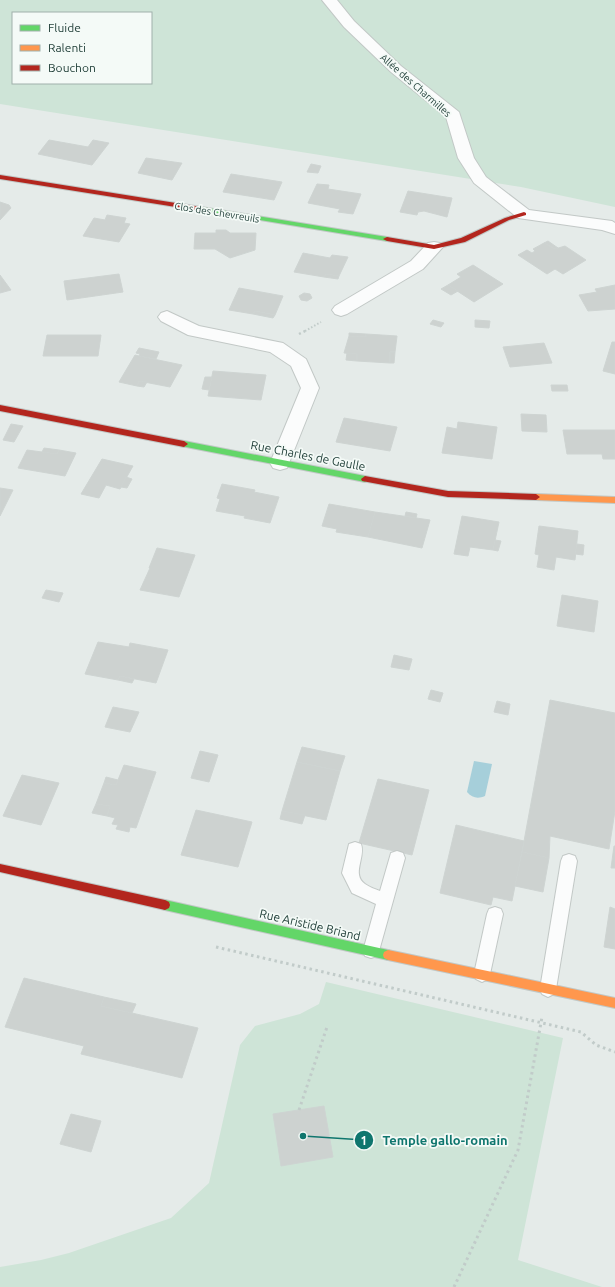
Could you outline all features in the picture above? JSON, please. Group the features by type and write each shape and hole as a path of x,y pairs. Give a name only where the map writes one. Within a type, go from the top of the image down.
{"street":[{"name":"Allée des Charmilles","path":"329,0 349,24 396,69 453,114 466,158 480,180 524,214"},
{"name":"Clos des Chevreuils","path":"0,177 434,247 463,240 507,219 524,214"},
{"path":"524,214 606,225 615,229"},
{"path":"341,310 417,265 434,247"},
{"path":"167,317 194,331 276,347 299,363 310,388 280,463"},
{"name":"Rue Charles de Gaulle","path":"0,408 280,463 448,494 615,500"},
{"name":"Rue Aristide Briand","path":"0,868 371,951 615,1003"}],"lane":[{"path":"355,849 350,873 358,888 385,901"},
{"path":"371,951 397,858"},
{"path":"548,989 569,861"},
{"path":"482,974 495,914"}],"path":[{"path":"276,347 341,310"},
{"path":"214,946 580,1032 587,1040 602,1048 615,1052"},
{"path":"454,1287 518,1150 548,989"},
{"path":"299,1110 327,1027"}],"green space":[{"path":"0,0 615,0 615,207 521,187 0,104"},
{"path":"326,982 563,1038 518,1260 602,1287 0,1287 0,1267 41,1260 69,1253 171,1218 209,1183 240,1045 255,1026 300,1014 319,1004"}],"water":[{"path":"474,761 492,764 485,796 473,797 467,792"}],"building":[{"path":"49,140 88,147 93,140 109,143 92,165 38,154"},
{"path":"146,158 182,163 172,180 138,173"},
{"path":"311,164 321,166 318,173 307,172"},
{"path":"231,174 282,182 274,200 223,192"},
{"path":"317,184 329,185 328,189 361,194 353,214 338,212 340,209 308,203"},
{"path":"408,191 452,198 447,217 424,211 418,212 417,215 400,212"},
{"path":"0,202 9,205 11,208 0,220"},
{"path":"107,215 126,218 124,223 130,224 119,242 83,236 94,218 105,220"},
{"path":"216,230 226,230 230,233 256,233 255,250 230,258 215,249 194,249 195,233 216,233"},
{"path":"548,241 558,248 555,249 544,243"},
{"path":"544,243 555,249 565,246 586,260 563,274 555,269 547,274 518,255 527,250 532,253 535,251 533,249"},
{"path":"303,253 330,258 332,255 348,257 339,276 326,274 324,277 294,272"},
{"path":"473,265 503,284 474,302 448,285 461,277 457,274"},
{"path":"119,274 123,292 67,300 64,281"},
{"path":"326,274 339,276 338,279 324,277"},
{"path":"0,275 11,290 0,293"},
{"path":"448,285 458,291 451,295 441,289"},
{"path":"615,285 615,309 588,311 579,295 597,292 595,289"},
{"path":"239,288 283,296 275,315 255,311 253,314 229,310"},
{"path":"304,293 310,294 312,298 307,301 301,300 299,296"},
{"path":"255,311 275,315 273,318 253,314"},
{"path":"433,320 444,323 441,327 430,324"},
{"path":"475,320 490,321 489,328 475,327"},
{"path":"349,333 366,334 366,337 349,336"},
{"path":"366,334 397,336 395,352 390,352 390,363 357,361 357,354 344,353 349,336 366,337"},
{"path":"47,335 101,335 98,356 43,356"},
{"path":"612,342 615,342 615,374 603,371"},
{"path":"544,343 552,363 510,367 503,347"},
{"path":"139,348 159,352 156,359 139,356 140,354 136,353"},
{"path":"390,352 395,352 394,363 390,363"},
{"path":"347,353 357,354 357,361 346,360"},
{"path":"135,355 182,365 170,387 139,381 137,386 119,382"},
{"path":"213,371 266,375 261,400 208,396"},
{"path":"205,377 212,377 209,390 202,389"},
{"path":"139,381 147,382 144,387 137,386"},
{"path":"551,385 567,385 568,391 552,391"},
{"path":"521,414 546,415 547,432 522,431"},
{"path":"344,418 397,427 390,451 336,442"},
{"path":"458,422 497,427 492,459 442,453 447,427 457,429"},
{"path":"11,424 23,426 14,442 3,440"},
{"path":"563,430 615,430 615,459 603,459 602,454 567,454"},
{"path":"44,448 59,450 57,454 42,452"},
{"path":"27,450 57,454 59,450 76,453 65,476 18,468"},
{"path":"102,459 133,466 120,489 106,485 99,498 81,494"},
{"path":"126,477 132,479 127,488 121,487"},
{"path":"222,484 255,490 254,492 279,497 270,523 244,518 245,516 216,511 220,499 217,498"},
{"path":"0,488 13,490 0,516"},
{"path":"329,504 375,512 368,537 336,532 337,529 322,526"},
{"path":"375,512 430,520 422,548 368,537"},
{"path":"406,512 417,514 416,518 405,516"},
{"path":"462,516 499,522 493,550 470,547 468,556 454,554"},
{"path":"539,526 578,531 575,560 556,557 554,570 537,567 539,555 535,554"},
{"path":"495,540 501,541 498,551 493,550"},
{"path":"577,544 584,545 583,555 575,554"},
{"path":"157,548 195,555 179,597 140,590"},
{"path":"46,590 63,593 59,602 42,598"},
{"path":"562,595 598,601 594,632 557,626"},
{"path":"98,642 129,647 130,643 168,650 156,683 120,676 118,680 85,674"},
{"path":"394,655 412,659 409,670 391,667"},
{"path":"120,676 134,679 132,683 118,680"},
{"path":"431,690 443,693 440,702 428,699"},
{"path":"550,700 615,713 615,811 609,849 550,836 549,858 522,852"},
{"path":"497,701 510,704 508,715 494,712"},
{"path":"113,707 139,712 130,732 105,727"},
{"path":"302,747 345,756 340,771 297,762"},
{"path":"200,751 218,755 209,782 191,778"},
{"path":"297,762 340,771 326,820 282,811"},
{"path":"124,765 156,772 136,828 130,827 129,832 116,829 118,825 112,824 115,818 107,816 110,806 96,804 104,783 116,785"},
{"path":"22,775 59,783 41,825 3,816"},
{"path":"106,777 118,780 116,785 104,783"},
{"path":"378,779 429,790 412,855 359,843"},
{"path":"96,804 110,806 107,816 92,813"},
{"path":"196,810 252,822 238,867 181,855"},
{"path":"282,811 305,815 302,824 280,819"},
{"path":"456,825 524,841 512,901 493,897 491,905 440,893"},
{"path":"614,846 615,868 611,868"},
{"path":"522,852 549,858 543,892 515,886"},
{"path":"610,907 615,909 615,949 604,947"},
{"path":"24,978 104,997 101,1006 198,1028 182,1078 81,1054 84,1046 5,1027"},
{"path":"104,997 136,1004 132,1013 101,1006"},
{"path":"324,1106 333,1157 281,1166 273,1114"},
{"path":"71,1114 101,1121 91,1152 60,1144"}],"traffic: fast":[{"path":"201,209 387,239"},
{"path":"184,444 365,479"},
{"path":"165,905 388,955"}],"traffic: slow":[{"path":"536,497 615,500"},
{"path":"388,955 615,1003"}],"traffic: jam":[{"path":"0,177 201,209"},
{"path":"387,239 434,247 463,240 507,219 524,214"},
{"path":"0,408 184,444"},
{"path":"365,479 448,494 536,497"},
{"path":"0,868 165,905"}],"place":[{"name":"Temple gallo-romain","path":"303,1136"}]}
